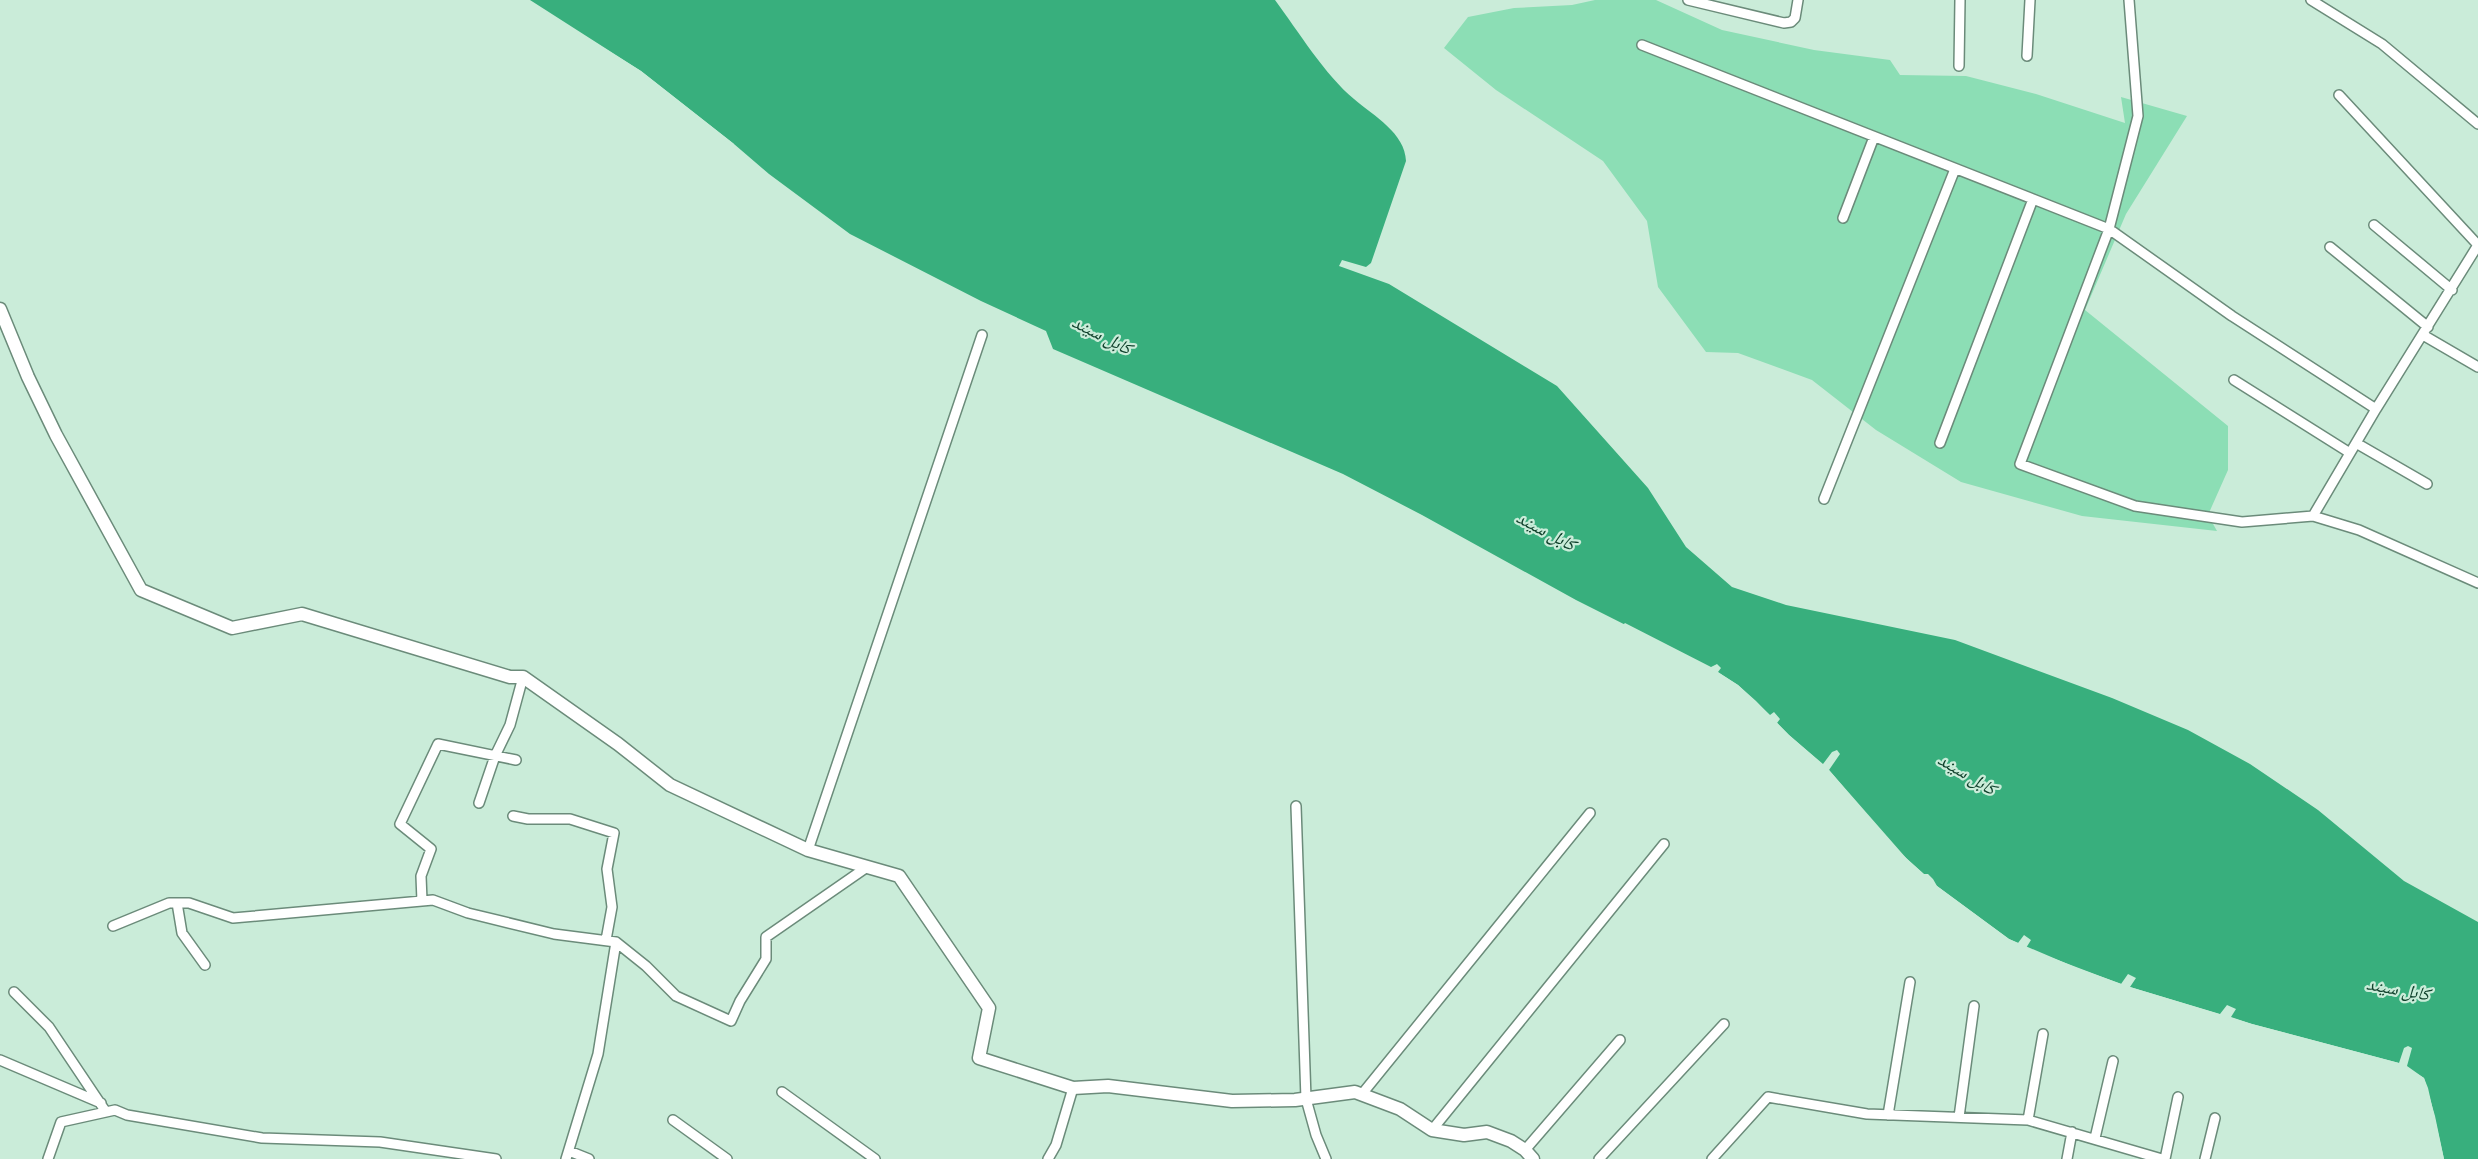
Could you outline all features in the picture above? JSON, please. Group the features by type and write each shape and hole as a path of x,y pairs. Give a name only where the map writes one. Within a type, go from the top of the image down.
{"street":[{"path":"1688,0 1784,23 1791,22 1795,18 1798,0"},
{"path":"1959,66 1960,0"},
{"path":"2027,56 2030,0"},
{"path":"2129,0 2138,116 2109,229 2020,464 2135,506 2242,522 2313,516 2359,530 2478,583"},
{"path":"2311,0 2382,44 2478,124"},
{"path":"1642,45 2109,229 2232,316 2376,409"},
{"path":"2313,516 2376,409 2478,245 2339,95"},
{"path":"1843,218 1874,136"},
{"path":"1824,499 1955,168"},
{"path":"1940,443 2033,199"},
{"path":"2374,225 2452,290"},
{"path":"2330,247 2426,331 2478,367"},
{"path":"0,309 28,377 56,435 141,590 232,628 303,615 510,676 523,677 618,744 670,785 808,850 899,876 988,1008 979,1058 1073,1088 1108,1086 1232,1101 1306,1099 1355,1092 1400,1109 1432,1130 1464,1135 1487,1132 1529,1155 1620,1040"},
{"path":"808,850 982,335"},
{"path":"2234,380 2350,453"},
{"path":"2356,443 2427,484"},
{"path":"479,803 495,756 510,725 523,677"},
{"path":"422,901 421,876 431,849 400,824 438,744 516,760"},
{"path":"1296,806 1306,1099 1316,1135 1326,1159"},
{"path":"1362,1094 1590,813"},
{"path":"513,816 528,819 570,819 614,833 607,869 612,907 611,941 598,1054 568,1155 589,1159"},
{"path":"1432,1130 1665,844"},
{"path":"112,926 169,903 189,903 233,918 433,900 468,913 554,934 611,941 646,966 676,996 731,1021 740,1001 766,959 766,937 867,867"},
{"path":"177,903 182,933 205,965"},
{"path":"1888,1115 1910,982"},
{"path":"14,992 49,1027 103,1108"},
{"path":"1959,1118 1974,1006"},
{"path":"1599,1159 1724,1024"},
{"path":"2028,1120 2043,1034"},
{"path":"0,1059 103,1108 127,1114 262,1138 380,1142 496,1159"},
{"path":"2095,1138 2113,1061"},
{"path":"1048,1159 1056,1145 1073,1088"},
{"path":"782,1092 875,1159"},
{"path":"1712,1159 1768,1097 1867,1114 2028,1120 2164,1159 2178,1097"},
{"path":"48,1159 61,1122 103,1108"},
{"path":"2205,1159 2215,1118"},
{"path":"673,1120 727,1159"},
{"path":"2067,1159 2072,1132"}],"shaded area":[{"path":"1595,0 1656,0 1722,30 1814,50 1890,60 1900,75 1966,76 2036,94 2125,123 2121,97 2187,116 2126,214 2085,310 2228,426 2228,470 2208,515 2217,531 2082,516 1961,482 1876,430 1812,380 1738,353 1706,352 1658,287 1647,221 1603,161 1496,90 1444,48 1468,17 1514,8 1572,5"}],"water":[{"name":"کابل سيند","path":"530,0 1275,0 1333,78 1387,126 1404,151 1406,161 1371,263 1366,267 1342,260 1339,266 1389,284 1557,386 1648,488 1686,547 1732,587 1786,605 1955,640 2112,698 2188,730 2250,764 2318,810 2404,881 2478,922 2478,1159 2444,1159 2424,1078 2399,1063 2252,1024 2130,987 2077,968 2009,939 1937,886 1907,859 1829,770 1738,685 1711,668 1576,600 1343,474 1053,349 1046,331 981,301 850,234 769,174 641,71"}],"pier":[{"path":"527,0 641,71 734,144 731,146 639,74"},
{"path":"1625,623 1711,667 1717,664 1721,668 1718,672 1738,685 1770,715 1774,712 1780,719 1777,723 1823,764 1832,752 1837,750 1840,754 1829,770 1895,848 1924,874 1928,874 1937,886 2009,939 2018,943 2024,935 2031,940 2026,948 2121,984 2128,974 2136,978 2130,987 2220,1014 2227,1005 2236,1009 2231,1017 2252,1024 2399,1063 2404,1048 2408,1046 2412,1048 2407,1066 2424,1078 2428,1088 2444,1159 2441,1159 2425,1089 2421,1080 2406,1069 2251,1027 2129,990 2076,971 2008,942 1935,888 1905,862 1827,772 1787,738 1736,687 1709,670 1623,625"}]}
